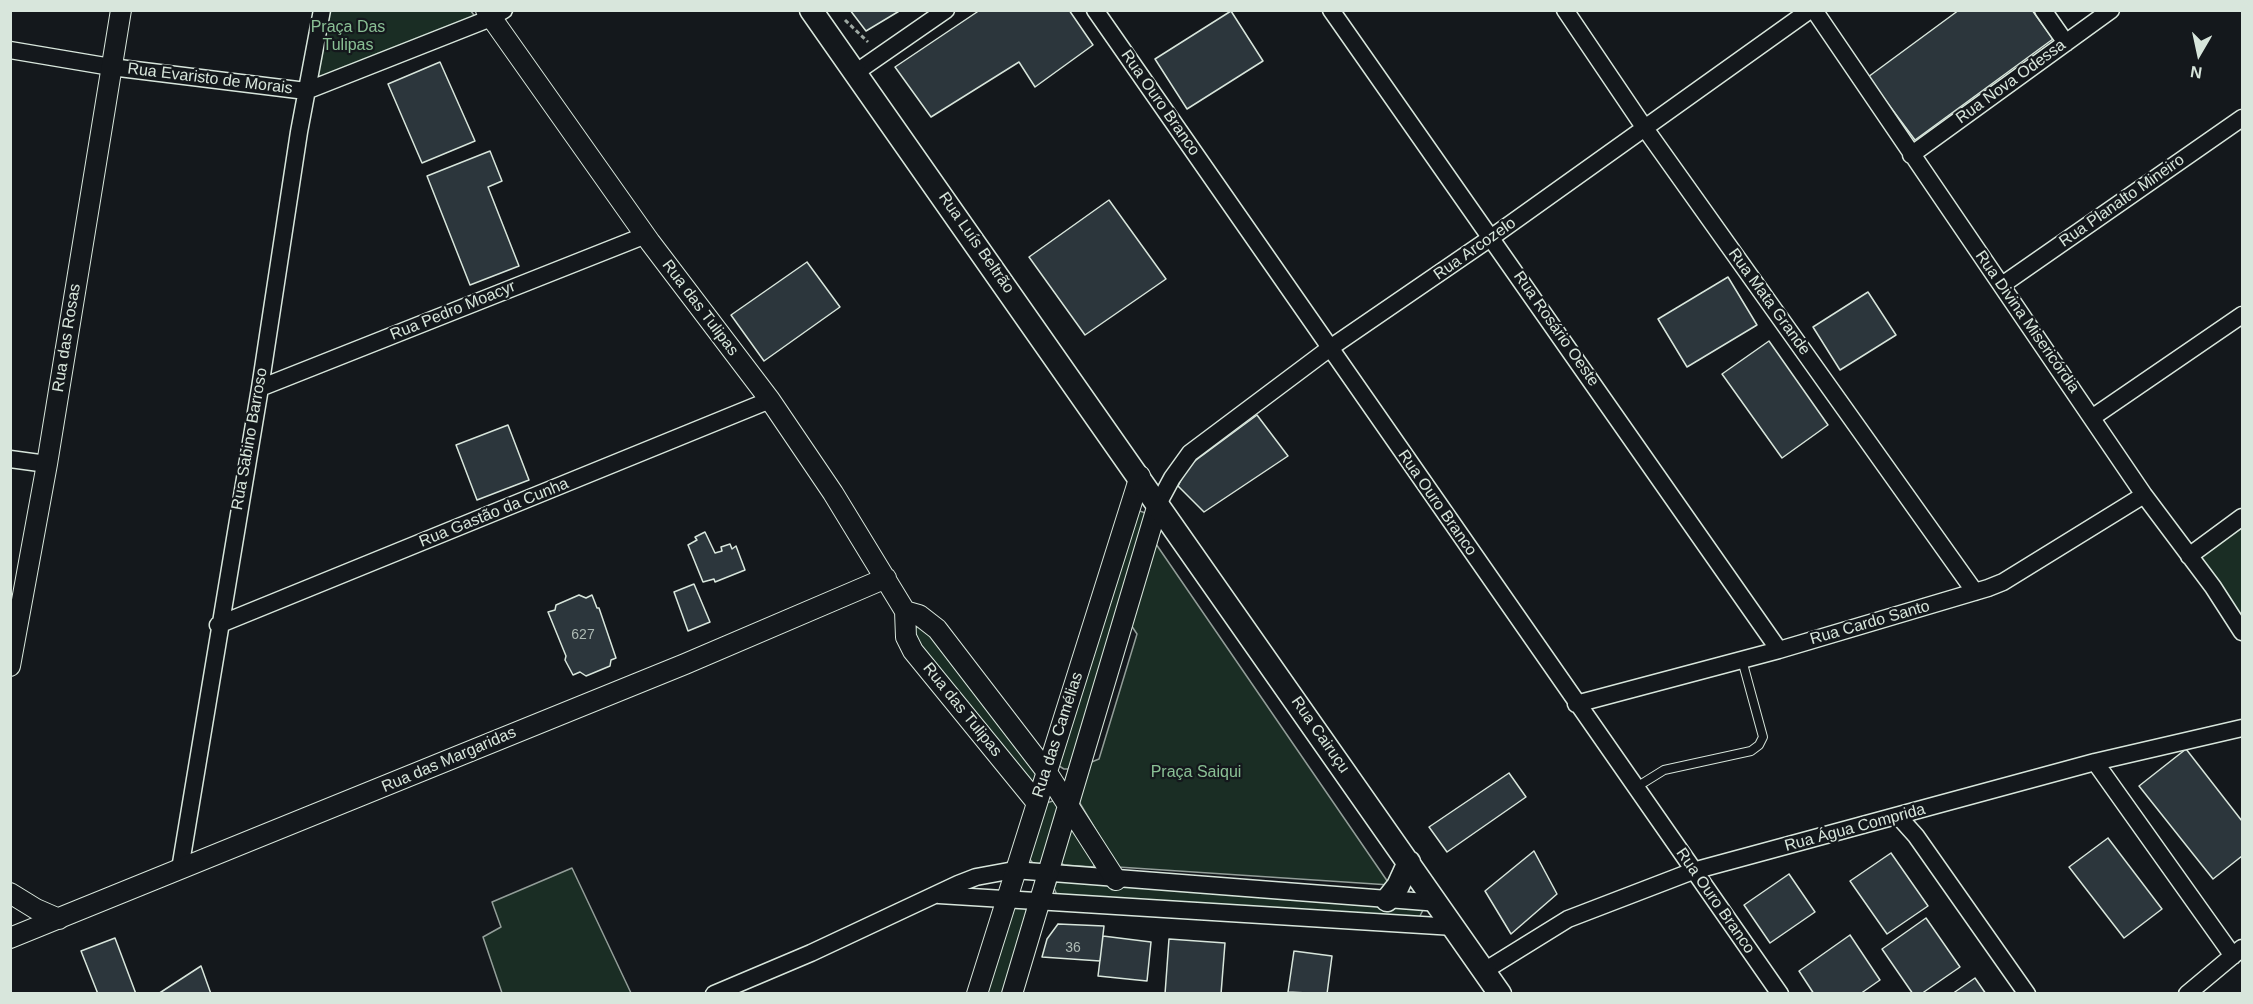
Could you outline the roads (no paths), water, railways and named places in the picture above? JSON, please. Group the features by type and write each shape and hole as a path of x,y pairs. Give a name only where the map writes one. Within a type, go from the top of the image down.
{"main road":[{"name":"Rua Luís Beltrão","path":"811,10 1140,476"},
{"name":"Rua Cairuçu","path":"1140,476 1500,993"},
{"path":"1387,900 1398,886 1409,862"}],"street":[{"name":"Rua das Rosas","path":"10,666 47,464 121,10"},
{"name":"Rua Sabino Barroso","path":"180,869 218,626 260,388 306,91 322,10"},
{"path":"855,73 945,10"},
{"name":"Rua Ouro Branco","path":"1095,10 1635,789 1780,993"},
{"name":"Rua Rosário Oeste","path":"1331,10 1779,650"},
{"name":"Rua Mata Grande","path":"1565,10 1644,127 1975,592"},
{"name":"Rua Arcozelo","path":"1158,504 1172,477 1190,453 1330,348 1492,237 1812,10"},
{"name":"Rua Divina Misericórdia","path":"1812,10 2093,417 2144,495 2242,632"},
{"path":"2043,10 2066,43"},
{"name":"Rua Nova Odessa","path":"1911,155 2111,10"},
{"name":"Rua Evaristo de Morais","path":"10,50 111,67 306,91 494,13"},
{"name":"Rua das Tulipas","path":"494,13 646,235 770,400 905,611 906,637 913,651 1037,803"},
{"name":"Rua Planalto Mineiro","path":"2002,285 2242,118"},
{"name":"Rua Pedro Moacyr","path":"260,388 646,235"},
{"path":"2093,417 2242,315"},
{"name":"Rua Gastão da Cunha","path":"218,626 770,400"},
{"path":"10,459 47,464"},
{"name":"Rua das Camélias","path":"977,993 1140,476"},
{"name":"Rua Cardo Santo","path":"1576,704 1779,650 2003,582 2144,495"},
{"name":"Rua das Camélias","path":"1012,993 1158,504"},
{"path":"2189,556 2242,517"},
{"name":"Rua das Margaridas","path":"10,938 653,677 886,578"},
{"name":"Rua das Tulipas","path":"905,611 919,615 937,629 1046,771 1116,880"},
{"name":"Rua Água Comprida","path":"1484,971 1568,919 1693,871 2095,762 2242,728"},
{"path":"2095,762 2238,952 2187,993"},
{"path":"1899,817 1916,836 2027,993"},
{"path":"714,993 976,877 1014,870 1116,880 1439,903"},
{"path":"1240,913 1242,889"},
{"path":"10,893 59,919"},
{"path":"938,895 1454,927"}],"lane":[{"path":"1635,789 1664,770 1751,751 1759,745 1762,736 1742,660"}],"park label":[{"name":"Praça Das Tulipas","path":"348,37"},
{"name":"Praça Saiqui","path":"1196,773"}]}
